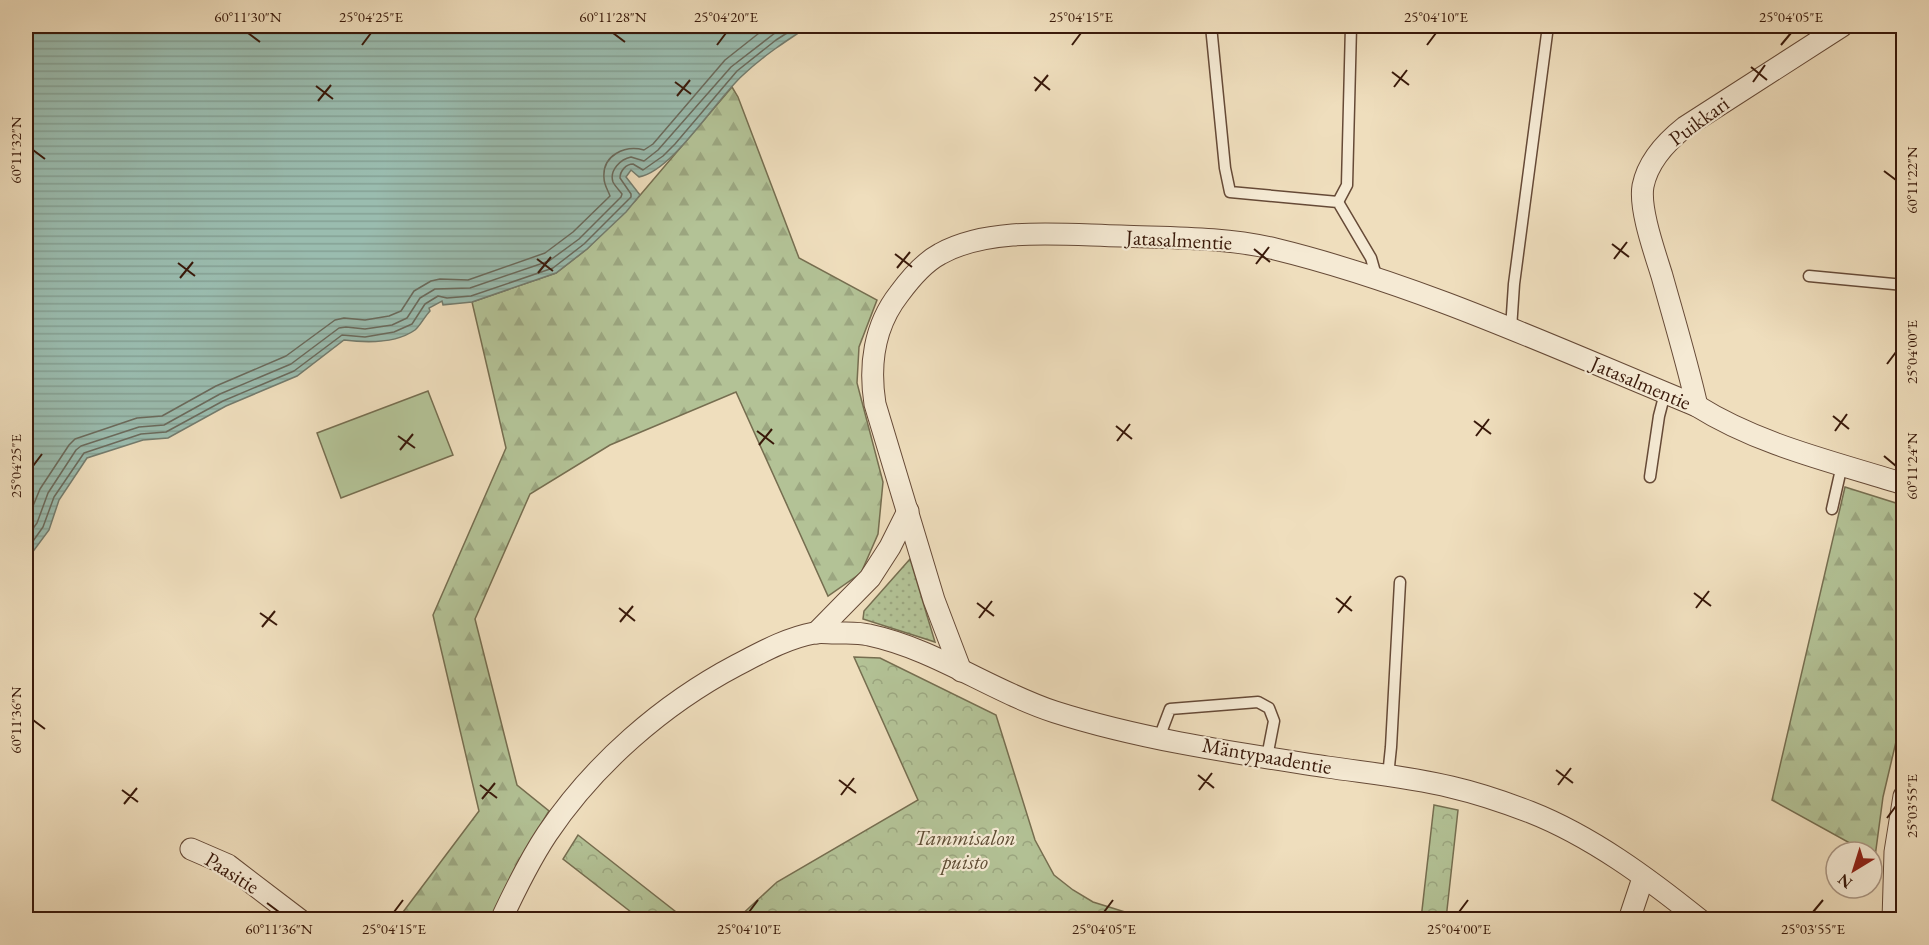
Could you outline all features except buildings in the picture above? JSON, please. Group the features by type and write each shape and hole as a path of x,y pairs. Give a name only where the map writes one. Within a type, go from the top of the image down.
{"street":[{"name":"Puikkari","path":"1697,406 1645,217 1642,188 1648,169 1670,139 1685,127 1842,26"},
{"name":"Jatasalmentie","path":"961,670 934,600 875,404 872,381 873,361 885,314 908,282 939,254 983,239 1018,235 1177,238 1232,242 1274,249 1377,279 1511,329 1697,406 1750,434 1904,484"},
{"path":"816,633 870,578 890,547 908,512"},
{"name":"Mäntypaadentie","path":"501,920 528,865 548,832 590,780 619,751 678,702 717,676 787,641 816,633 866,634 900,643 1014,696 1054,711 1159,738 1451,787 1533,814 1583,838 1644,878 1700,920"},
{"path":"1893,920 1904,796"},
{"name":"Paasitie","path":"192,849 228,865 300,920"},
{"path":"1629,920 1644,878"}],"lane":[{"path":"1211,26 1225,168 1230,192 1338,202"},
{"path":"1338,202 1347,185 1351,26"},
{"path":"1511,329 1514,284 1548,26"},
{"path":"1338,202 1371,258 1377,279"},
{"path":"1809,276 1904,285"},
{"path":"1650,477 1659,416 1665,393"},
{"path":"1832,509 1842,465"},
{"path":"1388,776 1400,582"},
{"path":"1159,738 1170,709 1258,702 1269,708 1274,721 1268,757"}],"green space":[{"path":"732,87 738,97 799,258 877,300 859,347 857,383 883,482 878,534 861,573 828,596 736,392 610,445 530,494 475,619 517,785 549,811 518,862 492,919 397,920 479,811 433,615 506,448 472,302 556,273 587,249 636,200"},
{"path":"428,391 453,455 341,498 317,433"},
{"path":"1845,487 1899,504 1903,507 1903,712 1883,797 1877,840 1844,840 1772,800"},
{"path":"910,559 935,642 863,619 864,611"},
{"name":"Tammisalon puisto","path":"854,657 880,658 996,715 1035,840 1054,875 1093,902 1125,912 1171,919 737,919 777,882 918,800"},
{"path":"1434,805 1458,810 1446,919 1421,919"},
{"path":"578,835 685,919 640,919 563,859"}],"water":[{"path":"26,26 809,26 783,43 743,75 666,162 652,172 639,177 631,170 626,177 640,195 626,212 587,249 556,273 472,302 443,305 442,301 429,308 430,311 419,326 407,335 381,341 344,340 297,376 226,406 168,438 143,440 87,458 59,500 49,530 26,561"}]}
